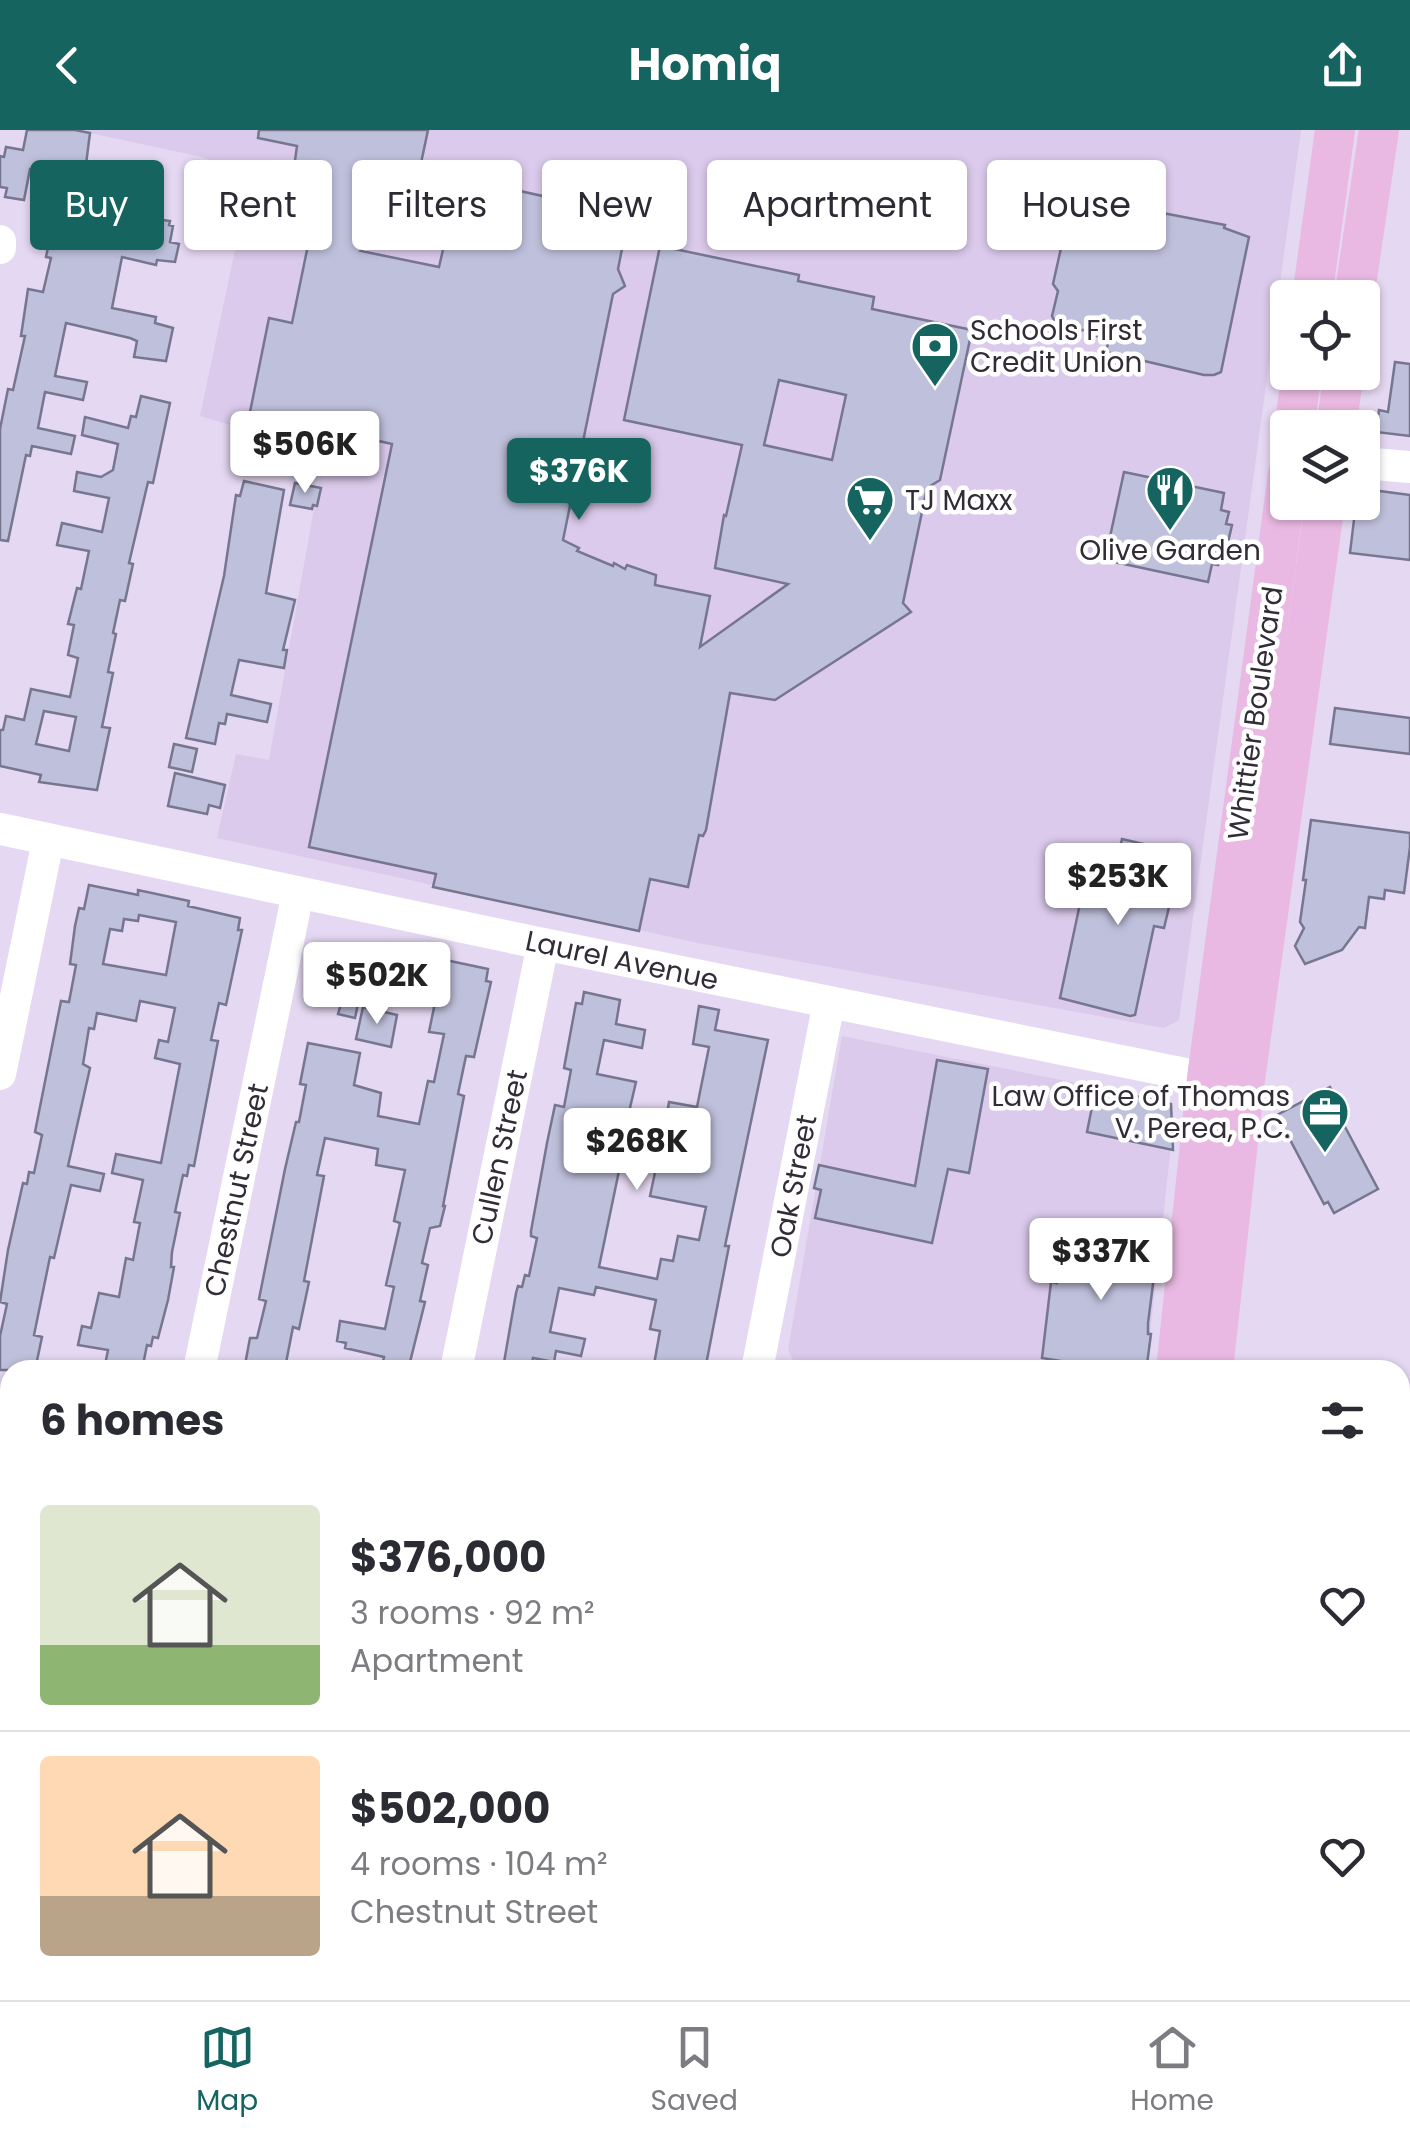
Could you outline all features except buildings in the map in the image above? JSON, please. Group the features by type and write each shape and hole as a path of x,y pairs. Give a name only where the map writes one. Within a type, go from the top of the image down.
{"main road":[{"path":"1314,280 1335,130"},
{"path":"1357,280 1378,130"},
{"name":"Whittier Boulevard","path":"1213,1360 1225,1082 1283,520"},
{"name":"Whittier Boulevard","path":"1178,1360 1322,520"}],"street":[{"path":"1380,465 1410,468"},
{"name":"Laurel Avenue","path":"0,829 1225,1082"},
{"path":"0,1074 48,841"},
{"name":"Chestnut Street","path":"201,1360 298,893"},
{"name":"Cullen Street","path":"458,1360 543,944"},
{"name":"Oak Street","path":"759,1360 829,1002"}],"shaded area":[{"path":"76,130 1301,130 1280,280 1270,280 1270,356 1179,1020 1164,1028 698,943 217,838 236,754 269,760 324,453 200,416 235,250 332,250 332,160 202,157"},
{"path":"842,1036 1161,1100 1174,1119 1147,1360 793,1360 788,1350"}],"place":[{"name":"Schools First Credit Union","path":"935,388"},
{"name":"Olive Garden","path":"1170,532"},
{"name":"TJ Maxx","path":"870,542"},
{"name":"Law Office of Thomas V. Perea, P.C.","path":"1325,1154"}]}
